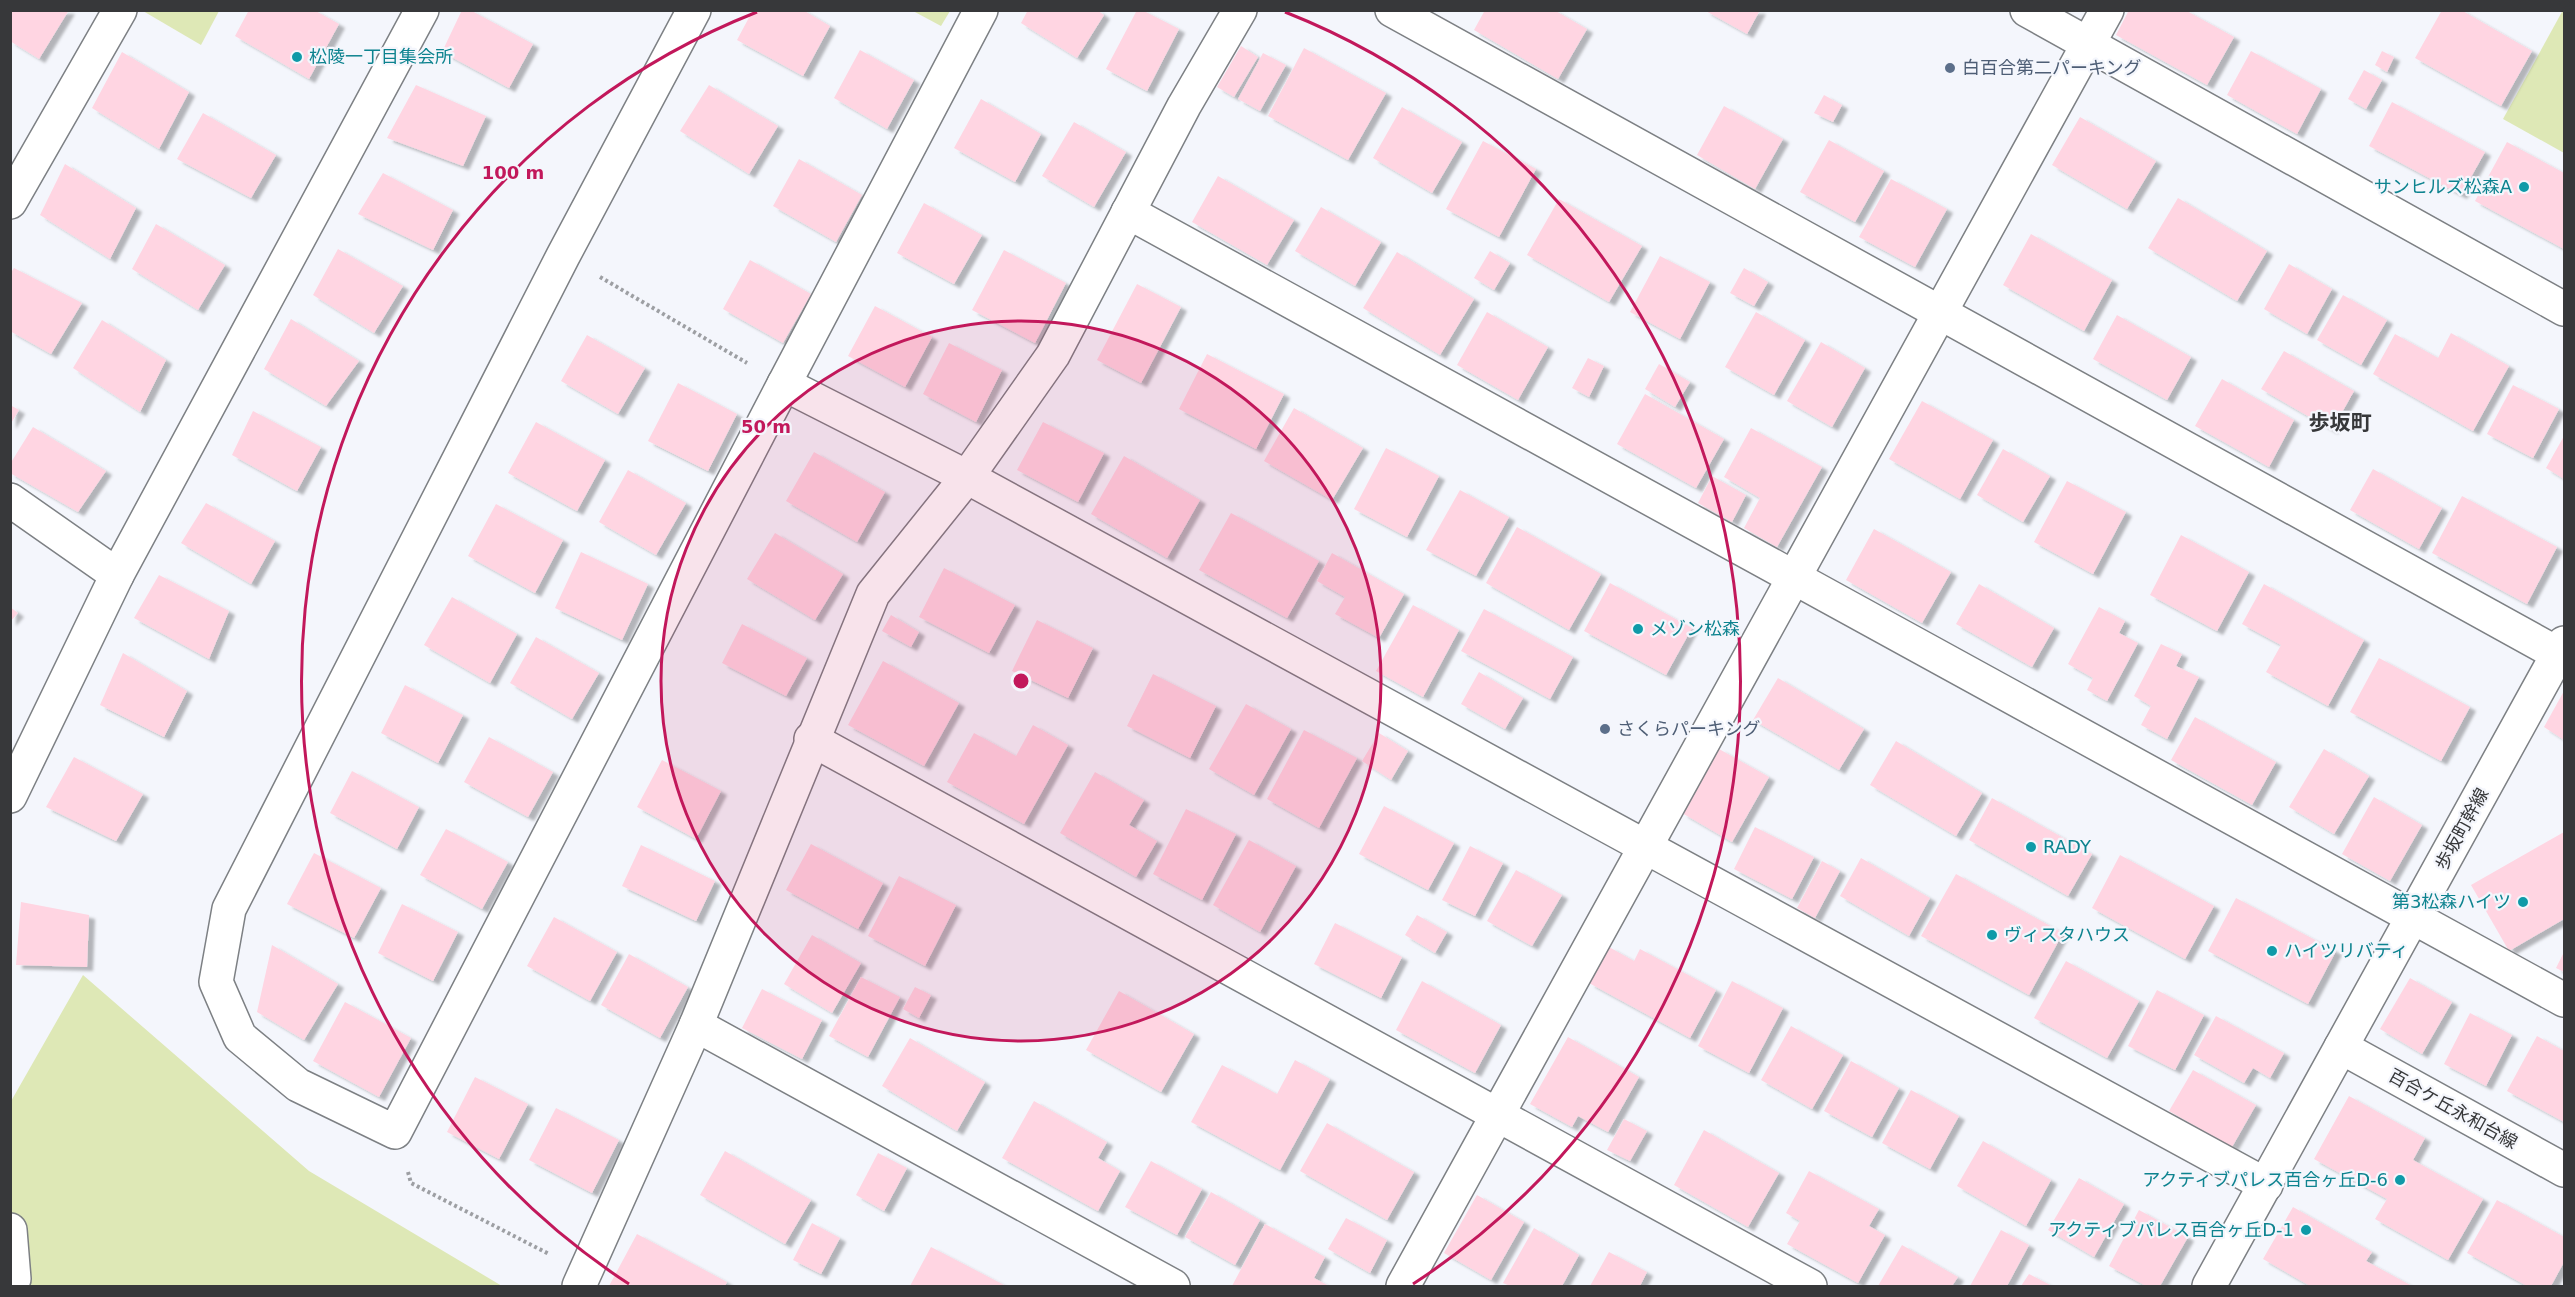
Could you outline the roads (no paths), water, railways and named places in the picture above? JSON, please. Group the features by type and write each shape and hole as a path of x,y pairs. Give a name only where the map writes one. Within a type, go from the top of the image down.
{"street":[{"path":"10,202 120,10"},
{"path":"10,796 117,575 422,10"},
{"path":"694,10 563,256 229,909 216,982 240,1037 298,1085 395,1132 981,10"},
{"path":"583,1280 696,1025 811,739 873,594 967,477 1053,355 1184,106 1240,10"},
{"path":"1392,10 1940,315 2561,648"},
{"path":"2027,10 2565,309"},
{"path":"1404,1287 2107,10"},
{"path":"1128,212 2565,1000"},
{"path":"784,384 967,477 2265,1185"},
{"path":"10,500 117,575"},
{"name":"歩坂町幹線","path":"2209,1287 2561,648"},
{"path":"811,739 1810,1287"},
{"path":"696,1025 1173,1287"},
{"name":"百合ケ丘永和台線","path":"2341,1047 2565,1170"},
{"path":"10,1230 14,1279 11,1287"}],"place":[{"name":"松陵一丁目集会所","path":"297,57"},
{"name":"白百合第二パーキング","path":"1950,68"},
{"name":"サンヒルズ松森A","path":"2524,187"},
{"name":"メゾン松森","path":"1638,629"},
{"name":"さくらパーキング","path":"1605,729"},
{"name":"RADY","path":"2031,847"},
{"name":"第3松森ハイツ","path":"2523,902"},
{"name":"ヴィスタハウス","path":"1992,935"},
{"name":"ハイツリバティ","path":"2272,951"},
{"name":"アクティブパレス百合ヶ丘D-6","path":"2400,1180"},
{"name":"アクティブパレス百合ヶ丘D-1","path":"2306,1230"}],"district":[{"name":"歩坂町","path":"2340,423"}]}
